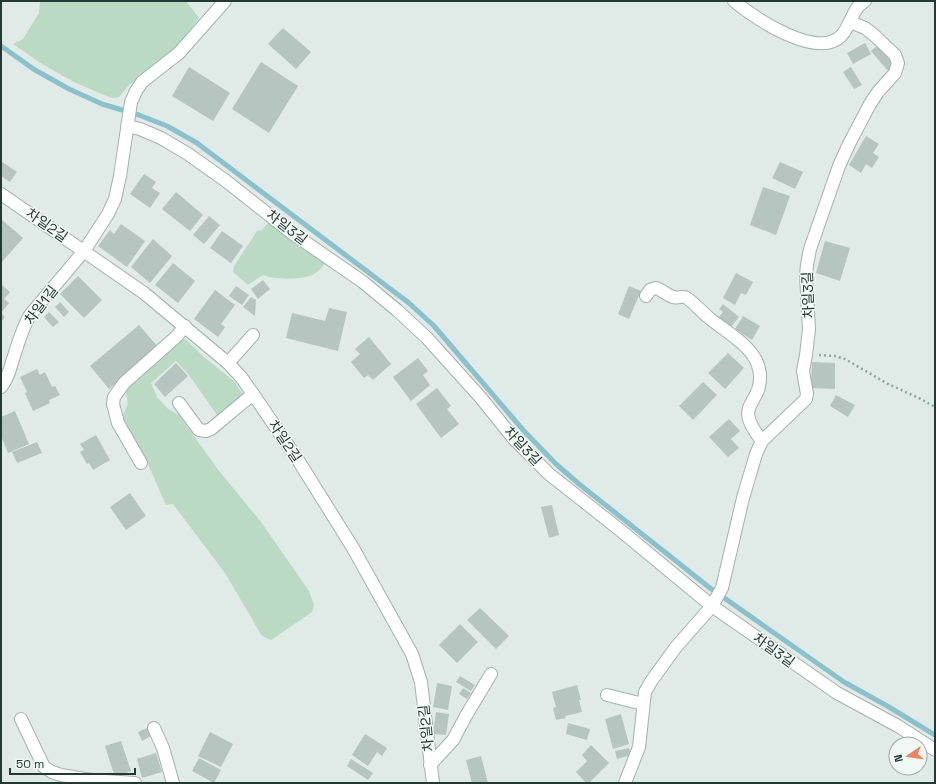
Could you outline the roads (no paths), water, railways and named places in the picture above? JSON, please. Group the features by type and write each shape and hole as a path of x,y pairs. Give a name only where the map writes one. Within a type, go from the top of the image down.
{"street":[{"path":"84,251 108,214 115,199 131,102 136,91 142,82 179,54 225,1"},
{"path":"734,1 742,8 776,29 808,42 822,44 835,41 844,33 858,8 865,1"},
{"name":"차일3길","path":"712,606 722,588 756,454 762,441 806,399 807,394 803,371 809,329 806,275 810,249 839,166 849,144 870,104 895,72 898,63 895,55 874,35 865,28 850,22"},
{"name":"차일3길","path":"127,126 140,129 161,138 188,154 232,185 292,233 369,287 427,338 481,398 514,439 548,474 610,522 712,606 837,694 898,726 935,750"},
{"name":"차일2길","path":"1,194 144,293 228,363 241,377 298,460 354,548 412,654 421,682 433,783"},
{"name":"차일1길","path":"1,387 4,384 9,372 25,324 30,315 84,251"},
{"path":"646,296 650,290 656,288 674,297 685,297 748,350 755,358 760,376 758,386 749,405 747,414 748,422 762,441"},
{"path":"141,463 118,423 113,404 114,397 124,383 177,336 185,326"},
{"path":"228,363 253,335"},
{"path":"179,403 199,430 206,431 211,429 253,394"},
{"path":"625,783 640,747 645,692 672,652 712,606"},
{"path":"430,765 453,740 491,674"},
{"path":"607,695 643,704"},
{"path":"21,719 44,767 62,775 91,780 135,783"},
{"path":"154,728 163,748 173,783"}],"waterway":[{"path":"1,46 35,70 69,89 102,104 139,115 167,126 197,143 409,303 434,326 524,431 556,464 579,484 710,588 844,682 935,735"}]}
